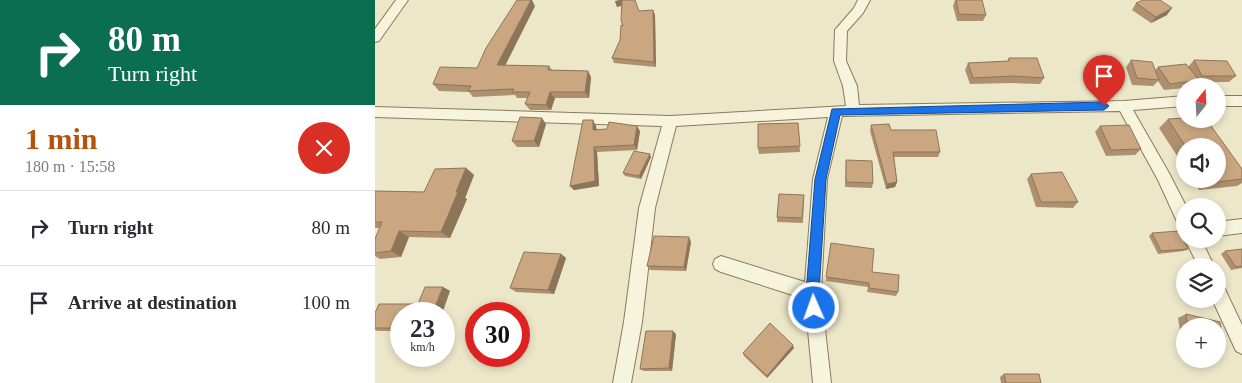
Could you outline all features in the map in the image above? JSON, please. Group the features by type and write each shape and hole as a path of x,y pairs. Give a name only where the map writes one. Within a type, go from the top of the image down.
{"street":[{"path":"375,38 402,0"},
{"path":"853,112 850,86 840,61 841,30 859,10 864,0"},
{"path":"1226,101 1242,101"},
{"path":"375,112 671,121 835,111 1123,106 1176,102"},
{"path":"1123,106 1164,177 1176,202"},
{"path":"822,383 813,293 820,179 835,111"},
{"path":"622,383 633,322 647,208 671,121"},
{"path":"1226,228 1242,226"},
{"path":"721,264 813,293"},
{"path":"1225,308 1242,345"}],"building":[{"path":"517,0 531,0 497,65 549,66 548,70 588,71 585,92 550,92 546,105 525,104 530,92 512,92 514,89 468,91 471,86 433,84 440,67 477,68 486,48"},
{"path":"622,0 635,0 639,11 653,10 654,62 612,58 620,40 621,25 623,26 621,20"},
{"path":"956,0 982,0 986,15 959,14"},
{"path":"1143,0 1160,0 1172,8 1156,17 1136,3"},
{"path":"1009,58 1037,58 1044,78 1014,76 973,78 968,63 1009,61"},
{"path":"1131,60 1152,62 1159,80 1137,78"},
{"path":"1194,60 1227,61 1236,76 1202,76"},
{"path":"1186,64 1197,78 1176,78 1176,83 1170,84 1158,67"},
{"path":"520,117 542,118 534,141 512,141"},
{"path":"1168,119 1176,119 1176,128 1212,128 1220,138 1180,138"},
{"path":"583,120 593,120 593,130 607,129 609,122 637,126 634,145 594,147 595,181 570,186"},
{"path":"798,123 800,146 758,148 758,124"},
{"path":"889,124 891,130 936,130 940,152 893,152 897,182 887,184 871,125"},
{"path":"1129,125 1141,149 1111,150 1100,126"},
{"path":"1226,147 1242,169 1242,179 1226,181"},
{"path":"634,151 650,154 639,176 623,173"},
{"path":"846,160 872,161 873,183 846,182"},
{"path":"466,168 441,232 399,231 391,251 375,253 375,239 382,222 375,222 375,191 424,192 435,169"},
{"path":"1062,172 1078,202 1041,202 1031,174"},
{"path":"779,194 804,195 802,218 777,217"},
{"path":"1176,231 1176,248 1188,249 1161,251 1152,233"},
{"path":"654,236 689,237 684,267 647,266"},
{"path":"831,243 874,249 872,272 899,275 898,292 869,288 869,283 826,277"},
{"path":"1242,249 1242,266 1236,267 1225,251"},
{"path":"524,252 561,254 548,290 510,288"},
{"path":"425,287 443,287 437,302 419,302"},
{"path":"379,304 390,304 390,328 375,328 375,313"},
{"path":"1186,314 1203,318 1187,318"},
{"path":"770,323 793,345 767,376 743,353"},
{"path":"646,331 673,331 669,368 640,369"},
{"path":"1004,374 1039,374 1041,383 1006,383"}],"route":[{"path":"814,308 813,293 820,179 835,111 1104,106"}]}
